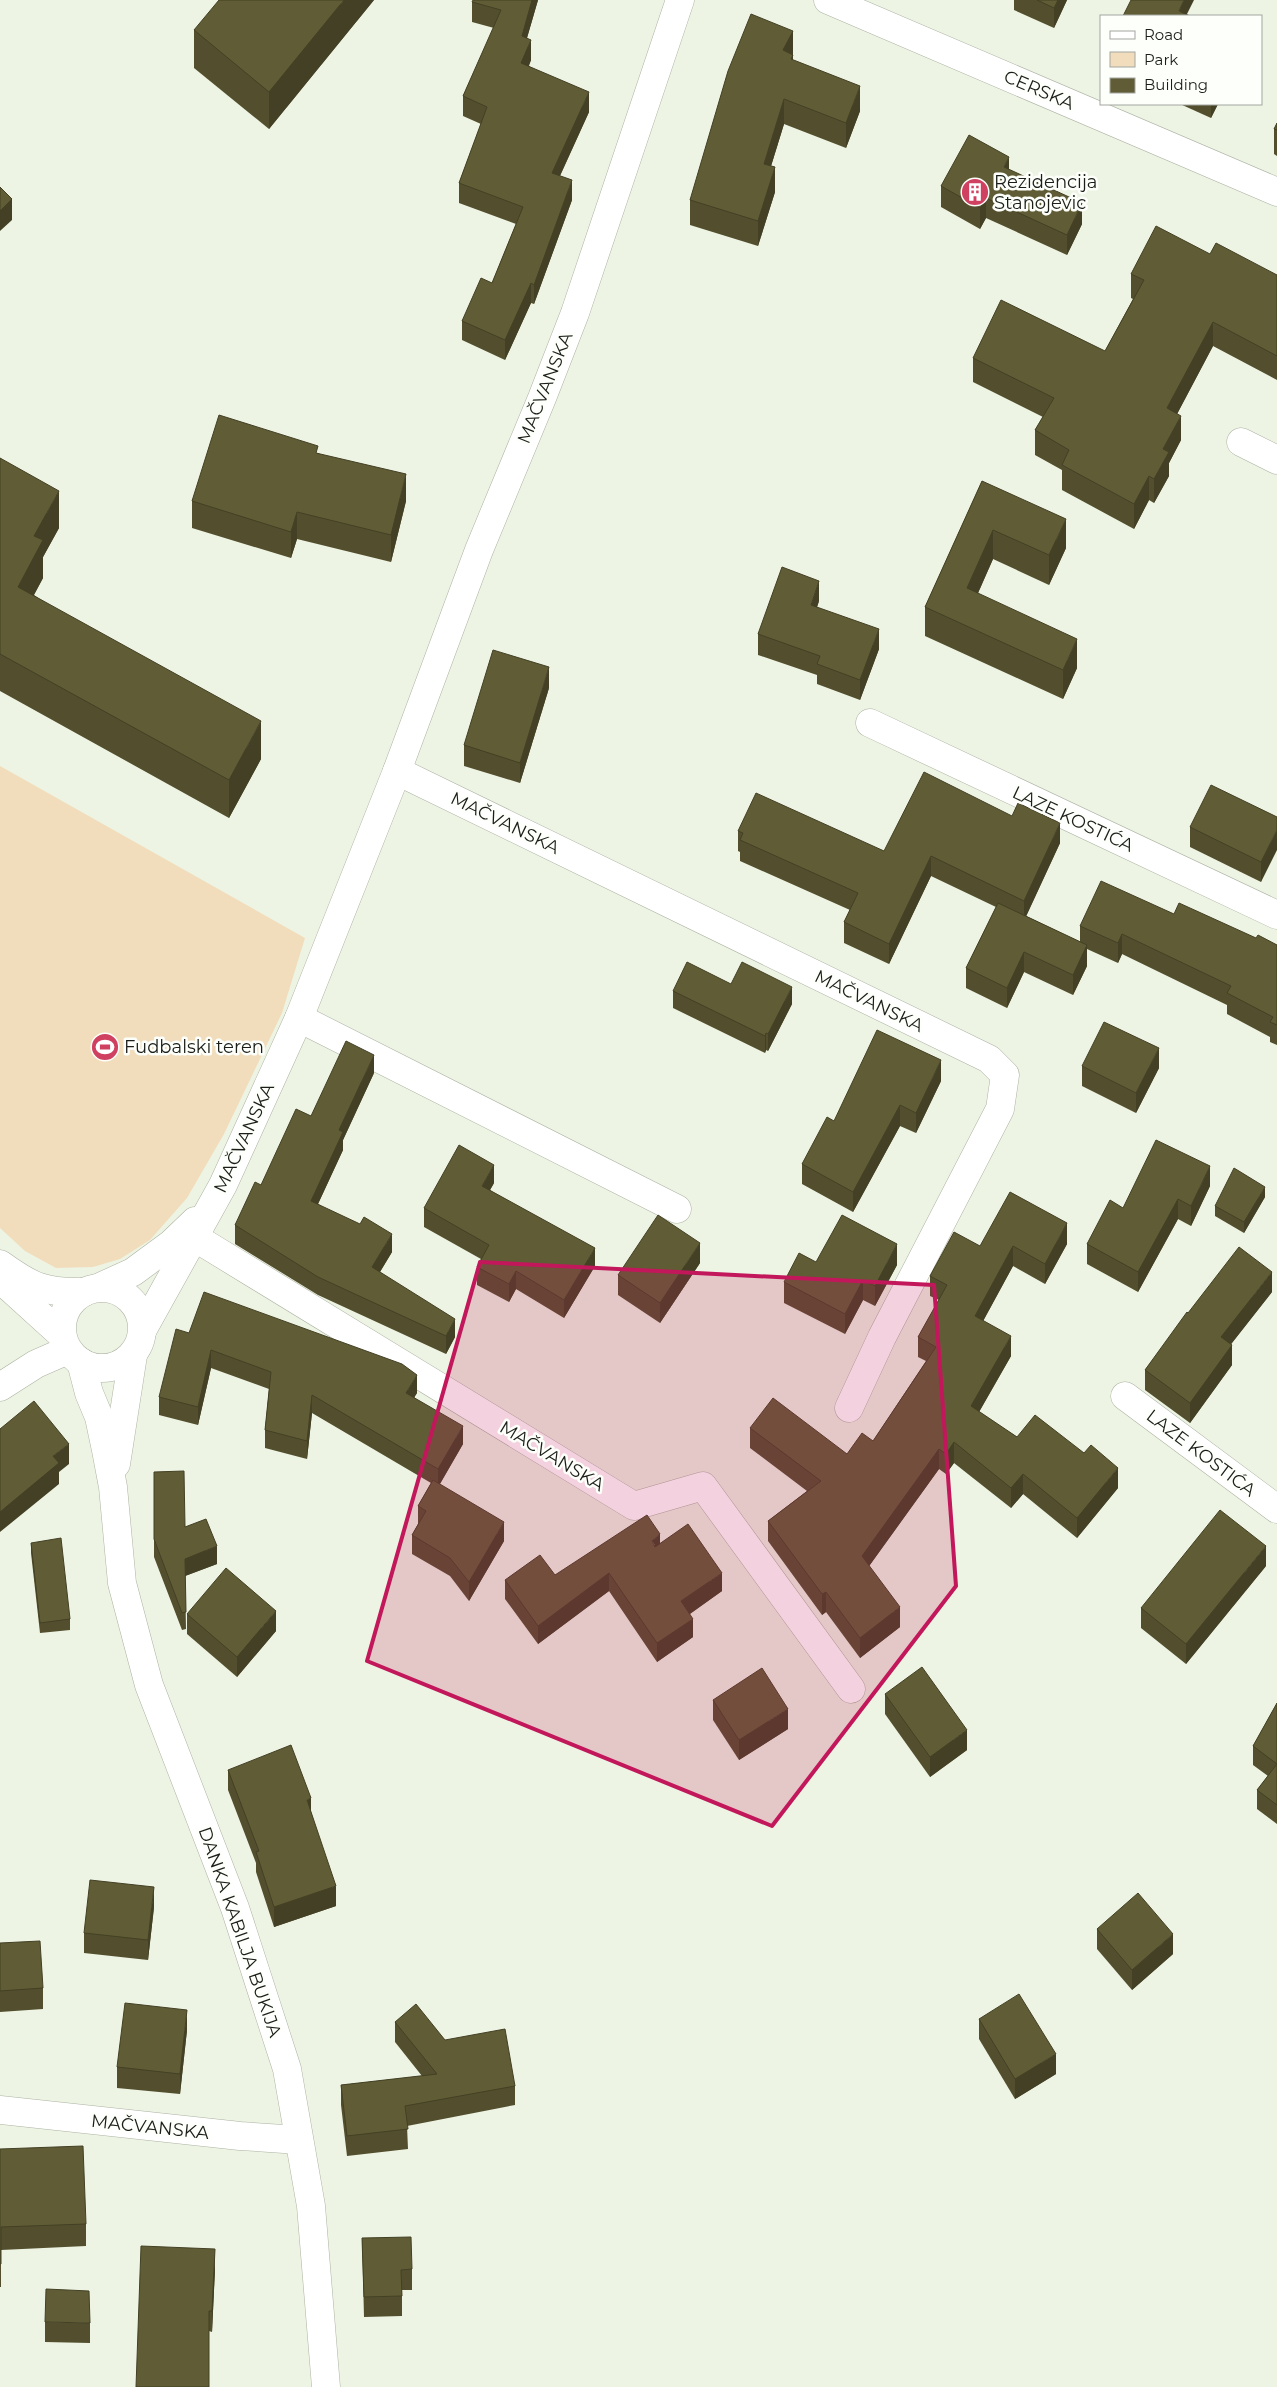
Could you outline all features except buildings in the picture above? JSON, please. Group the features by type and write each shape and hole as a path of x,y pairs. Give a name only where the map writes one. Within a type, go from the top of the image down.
{"street":[{"name":"MAČVANSKA","path":"144,1329 214,1203 300,1018 479,550 575,313 680,0"},
{"name":"CERSKA","path":"828,0 1277,192"},
{"path":"1241,442 1277,460"},
{"name":"LAZE KOSTIĆA","path":"870,723 1277,915"},
{"name":"MAČVANSKA","path":"396,771 989,1059 1005,1075 1000,1109 882,1337 849,1408"},
{"path":"300,1018 677,1209"},
{"path":"113,1488 99,1417 71,1349 63,1318 70,1303 92,1289 133,1272 152,1259 214,1203"},
{"name":"MAČVANSKA","path":"194,1237 634,1506 703,1486 851,1689"},
{"path":"0,1264 35,1286 57,1293 92,1289 116,1289 130,1298 140,1312 144,1329 139,1346 133,1355 114,1367 97,1368 71,1349 0,1280"},
{"path":"0,1387 36,1364 71,1349"},
{"path":"113,1488 133,1355"},
{"name":"LAZE KOSTIĆA","path":"1125,1396 1277,1509"},
{"name":"DANKA KABILJA BUKIJA","path":"113,1488 122,1583 149,1685 235,1908 287,2069 311,2206 326,2387"},
{"name":"MAČVANSKA","path":"0,2110 240,2136 299,2140"}],"highlighted area":[{"path":"480,1262 934,1285 956,1586 772,1826 367,1661"}],"green space":[{"name":"Fudbalski teren","path":"0,766 305,938 282,1013 224,1134 187,1198 150,1240 120,1259 93,1267 56,1268 25,1251 0,1228"}],"place":[{"name":"Rezidencija Stanojevic","path":"975,192"},
{"name":"Fudbalski teren","path":"105,1047"}]}
